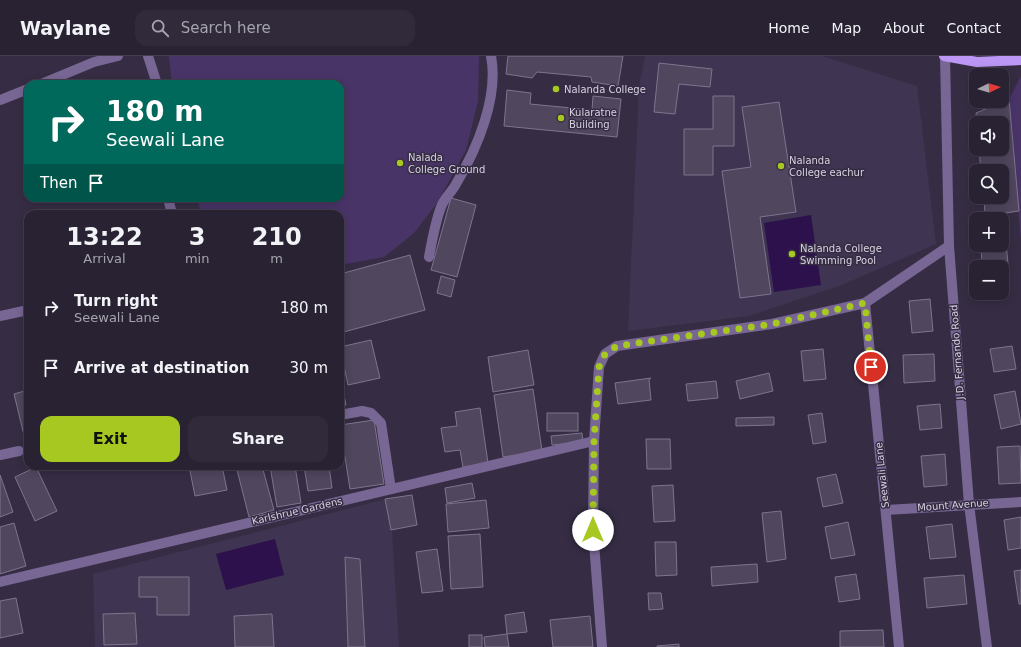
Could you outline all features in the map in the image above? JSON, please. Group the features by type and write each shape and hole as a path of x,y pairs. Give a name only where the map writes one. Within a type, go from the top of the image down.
{"main road":[{"path":"944,56 977,62 1021,60"}],"street":[{"path":"50,80 94,62 118,56"},
{"path":"148,56 156,80"},
{"path":"429,257 434,228 442,205 456,185 475,150 486,114 494,72 491,56"},
{"name":"J.D. Fernando Road","path":"944,56 949,246 969,504 987,647"},
{"path":"0,100 24,91"},
{"path":"602,647 593,530 594,441 599,367 605,354 617,346 772,324 865,303 949,246"},
{"name":"Seewali Lane","path":"865,303 899,647"},
{"path":"0,316 24,311"},
{"path":"344,414 362,411 372,413 381,423 391,489"},
{"name":"Karlshrue Gardens","path":"0,582 594,441"},
{"path":"0,455 19,451"},
{"name":"Mount Avenue","path":"886,510 1021,502"}],"shaded area":[{"name":"Nalada College Ground","path":"169,56 479,56 478,101 466,150 437,203 414,233 384,257 344,264 344,210 200,210 198,202 344,202 344,80 172,80"},
{"name":"Nalanda College eachur","path":"645,56 822,56 917,86 936,244 842,285 749,316 628,331 639,87"},
{"path":"1021,78 1021,240 1009,99"},
{"name":"Nalanda College Swimming Pool","path":"811,215 821,285 774,292 764,223"},
{"path":"390,498 399,647 95,647 93,574"},
{"path":"275,539 284,575 226,590 216,554"}],"building":[{"path":"508,56 623,56 618,86 592,82 591,77 537,72 532,78 506,74"},
{"path":"659,63 712,69 710,87 679,84 675,114 654,112"},
{"name":"Kularatne Building","path":"507,90 531,93 530,104 592,110 593,96 621,99 617,137 504,126"},
{"path":"713,96 734,96 734,146 713,146 713,175 684,175 684,129 713,129"},
{"path":"1009,99 1019,211 985,212 984,204 1009,204 1009,164 980,164 980,156 1009,156 1009,116 976,116 976,113 988,108 1009,108"},
{"path":"779,102 796,212 760,217 771,294 740,298 722,171 751,167 742,107"},
{"path":"451,198 476,205 457,277 431,270"},
{"path":"981,252 1007,252 1008,260 982,260"},
{"path":"410,255 425,310 344,332 344,273"},
{"path":"441,276 455,280 451,297 437,293"},
{"path":"930,299 933,331 912,333 909,301"},
{"path":"371,340 380,378 348,385 344,366 344,346"},
{"path":"1012,346 1016,369 994,372 990,349"},
{"path":"823,349 826,379 804,381 801,351"},
{"path":"528,350 534,385 493,392 488,357"},
{"path":"934,354 935,381 904,383 903,355"},
{"path":"769,373 773,391 740,399 736,381"},
{"path":"651,378 649,380 651,400 618,404 615,383"},
{"path":"716,381 718,398 688,401 686,384"},
{"path":"533,389 542,451 503,457 494,395"},
{"path":"24,391 24,435 14,394"},
{"path":"1015,391 1021,424 1001,429 994,395"},
{"path":"344,395 346,405 344,405"},
{"path":"940,404 942,428 920,430 917,406"},
{"path":"480,408 488,463 463,467 460,450 445,452 441,428 457,426 455,412"},
{"path":"547,413 578,413 578,431 547,431"},
{"path":"822,413 826,442 813,444 808,415"},
{"path":"774,417 774,425 736,426 736,418"},
{"path":"374,420 384,484 350,489 344,451 344,424"},
{"path":"582,433 583,442 552,445 551,436"},
{"path":"646,439 670,439 671,469 647,469"},
{"path":"1020,446 1021,483 999,484 997,447"},
{"path":"945,454 947,485 924,487 921,456"},
{"path":"30,470 37,470 57,511 35,521 15,477"},
{"path":"190,470 223,470 227,490 195,496"},
{"path":"237,470 263,470 274,510 249,517"},
{"path":"271,470 296,470 301,503 277,507"},
{"path":"305,470 330,470 332,488 308,491"},
{"path":"836,474 843,503 823,507 817,478"},
{"path":"0,475 13,512 0,517"},
{"path":"472,483 475,498 447,503 445,488"},
{"path":"673,485 675,521 654,522 652,486"},
{"path":"412,495 417,525 391,530 385,499"},
{"path":"486,500 489,528 448,532 446,504"},
{"path":"781,511 786,559 767,562 762,513"},
{"path":"1021,517 1021,548 1008,550 1004,520"},
{"path":"848,522 855,555 831,559 825,527"},
{"path":"14,523 26,566 0,574 0,527"},
{"path":"952,524 956,557 930,559 926,527"},
{"path":"480,534 483,587 451,589 448,536"},
{"path":"655,542 676,542 677,575 656,576"},
{"path":"437,549 443,591 422,593 416,552"},
{"path":"345,557 360,559 365,647 348,647"},
{"path":"757,564 758,582 712,586 711,567"},
{"path":"1021,570 1021,604 1019,604 1014,571"},
{"path":"856,574 860,599 839,602 835,577"},
{"path":"964,575 967,604 927,608 924,578"},
{"path":"139,577 189,577 189,615 157,615 157,597 139,597"},
{"path":"648,593 661,593 663,609 649,610"},
{"path":"16,598 23,633 0,638 0,601"},
{"path":"524,612 527,632 507,634 505,615"},
{"path":"135,613 137,644 104,645 103,614"},
{"path":"272,614 274,647 235,647 234,616"},
{"path":"590,616 593,647 553,647 550,620"},
{"path":"883,630 884,647 840,647 840,631"},
{"path":"507,634 509,647 485,647 484,637"},
{"path":"469,635 482,635 482,647 469,647"},
{"path":"679,644 679,647 657,647 657,646"}],"place":[{"name":"Nalanda College","path":"556,89"},
{"name":"Kularatne Building","path":"561,118"},
{"name":"Nalada College Ground","path":"400,163"},
{"name":"Nalanda College eachur","path":"781,166"},
{"name":"Nalanda College Swimming Pool","path":"792,254"}],"route":[{"path":"593,530 594,441 599,367 605,354 617,346 772,324 865,303 871,367"}]}
